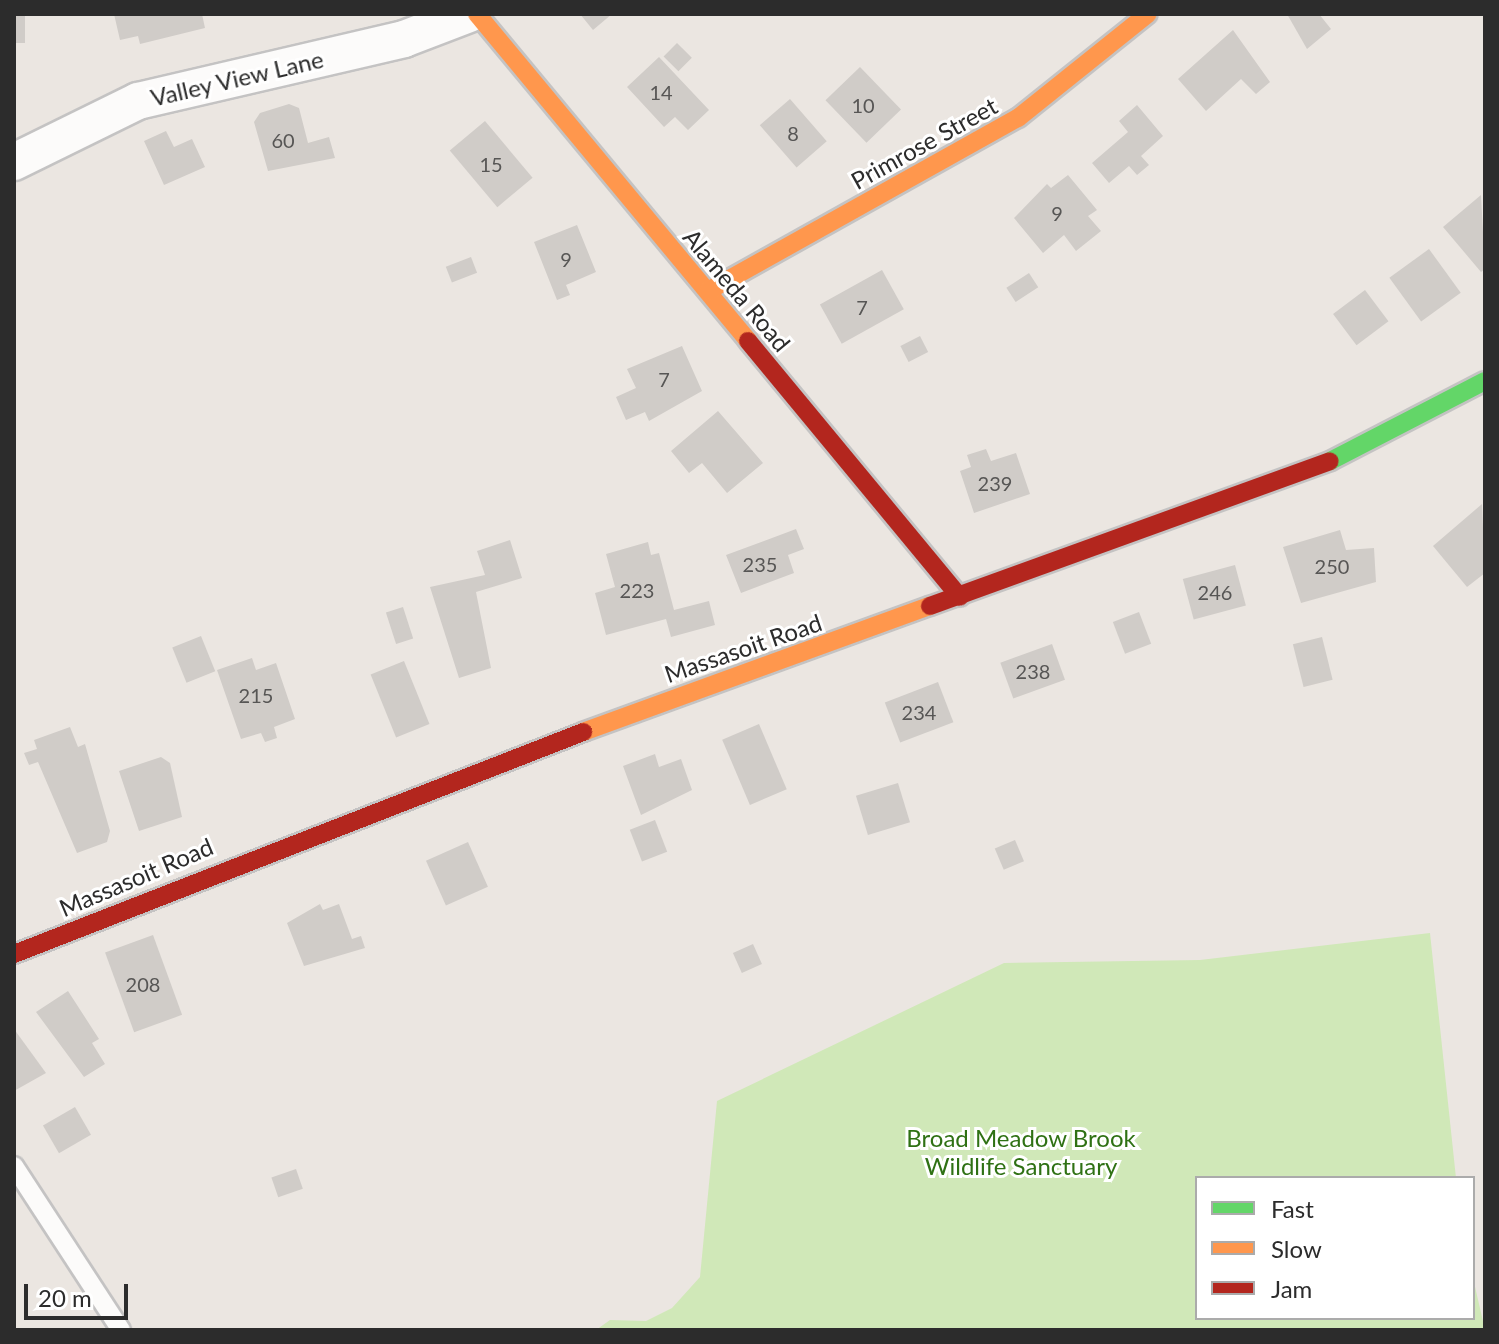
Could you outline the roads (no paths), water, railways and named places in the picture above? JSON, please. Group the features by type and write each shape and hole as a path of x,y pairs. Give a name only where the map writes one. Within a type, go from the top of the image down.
{"main road":[{"name":"Alameda Road","path":"477,14 960,597"},
{"name":"Primrose Street","path":"708,291 1018,118 1148,14"},
{"name":"Massasoit Road","path":"14,954 349,818 1331,461 1485,381"}],"street":[{"name":"Valley View Lane","path":"14,162 138,101 404,39 469,14"}],"lane":[{"path":"14,1166 121,1330"}],"park label":[{"name":"Broad Meadow Brook Wildlife Sanctuary","path":"1021,1152"}]}
